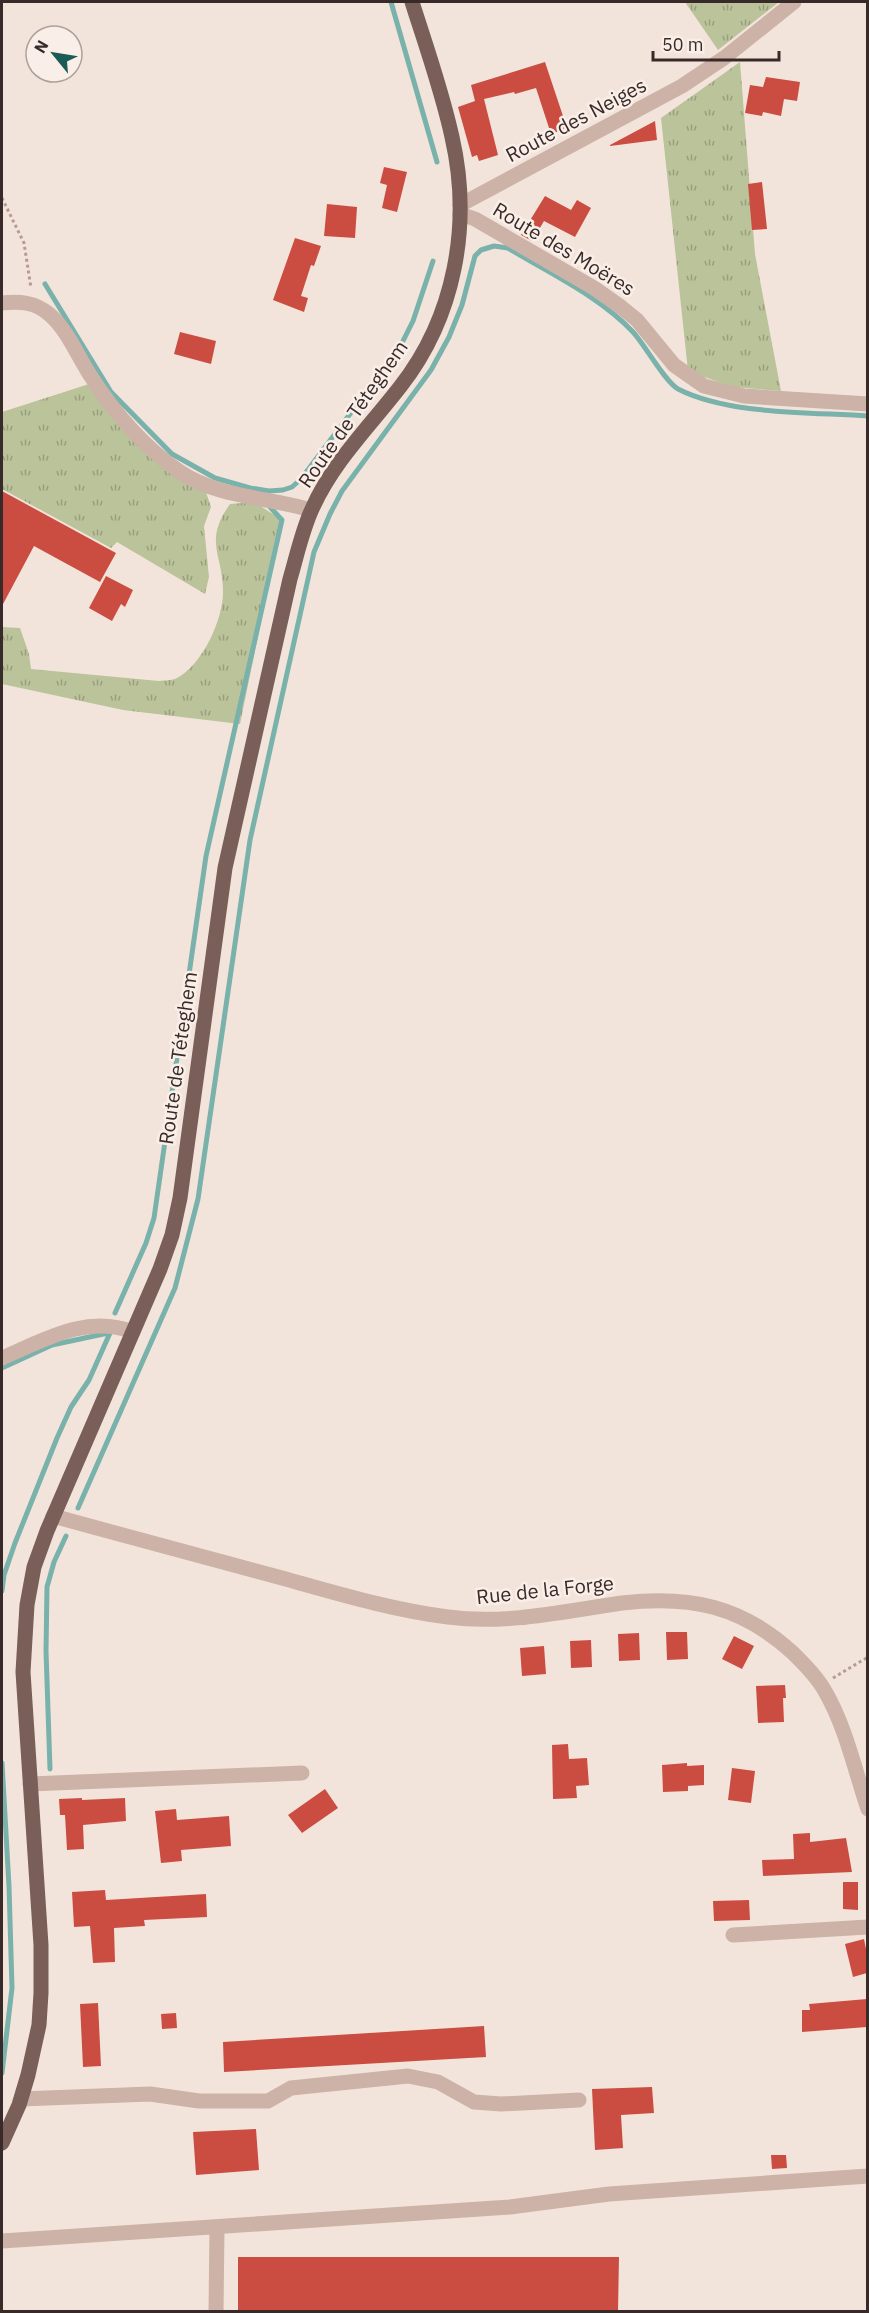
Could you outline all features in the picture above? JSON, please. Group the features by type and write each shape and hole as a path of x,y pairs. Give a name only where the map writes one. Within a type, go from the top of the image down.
{"main road":[{"name":"Route de Téteghem","path":"2,2143 21,2099 36,2042 42,1985 23,1672 25,1617 34,1568 53,1516 165,1256 177,1213 228,852 303,531 311,510 333,471 400,387 430,338 451,282 459,241 458,172 452,136 412,2"}],"street":[{"name":"Route des Neiges","path":"460,209 682,87 724,58 794,2"},
{"name":"Route des Moëres","path":"460,209 612,299 637,320 674,365 704,386 744,396 867,404"},
{"path":"2,303 34,304 48,312 61,326 91,376 120,416 171,465 199,482 219,490 311,510"},
{"path":"2,1358 88,1325 107,1326 133,1332"},
{"name":"Rue de la Forge","path":"53,1516 322,1589 448,1617 491,1619 521,1617 647,1601 683,1601 706,1604 736,1614 766,1631 798,1658 822,1685 844,1735 867,1809"},
{"path":"30,1784 302,1773"},
{"path":"733,1935 867,1927"},
{"path":"21,2099 150,2094 199,2101 268,2101 291,2088 408,2076 438,2082 474,2102 501,2104 579,2100"},
{"path":"2,2241 510,2207 609,2194 867,2176"},
{"path":"216,2312 217,2228"}],"path":[{"path":"2,198 24,243 34,304"},
{"path":"822,1685 867,1657"}],"green space":[{"path":"685,2 779,2 718,50"},
{"path":"740,62 755,254 781,391 732,387 688,371 661,118"},
{"path":"89,384 206,492 211,507 204,526 209,577 205,594 117,542 111,548 2,489 2,412"},
{"path":"254,502 282,520 240,724 123,710 2,684 2,627 20,628 29,654 31,669 159,681 175,679 186,672 195,663 209,641 222,603 222,579 216,538 222,517 230,504"}],"building":[{"path":"545,62 567,128 551,134 536,88 484,99 498,155 479,161 477,155 472,157 458,107 475,101 471,85"},
{"path":"766,77 800,82 797,101 784,99 781,116 763,112 762,116 745,113 750,85 763,87"},
{"path":"655,121 657,140 610,146 610,145"},
{"path":"384,167 407,172 397,212 382,208 387,185 380,183"},
{"path":"762,182 767,229 752,230 748,184"},
{"path":"545,196 571,210 577,200 591,208 575,237 544,221 532,241 521,235"},
{"path":"327,204 357,207 355,238 324,236"},
{"path":"295,238 321,246 314,266 311,265 301,296 308,298 304,312 273,300"},
{"path":"180,332 216,341 211,364 174,354"},
{"path":"2,491 116,553 100,582 34,546 2,606"},
{"path":"106,576 133,590 125,607 121,604 112,621 89,608"},
{"path":"666,1632 687,1632 688,1659 667,1660"},
{"path":"639,1633 640,1660 619,1661 618,1634"},
{"path":"734,1636 754,1646 742,1669 722,1659"},
{"path":"591,1640 592,1667 571,1668 570,1641"},
{"path":"544,1646 546,1674 522,1676 520,1648"},
{"path":"785,1685 784,1722 758,1723 756,1686"},
{"path":"568,1744 569,1759 587,1758 589,1785 576,1786 577,1798 553,1799 552,1745"},
{"path":"687,1763 687,1766 704,1765 704,1785 688,1786 688,1791 663,1792 662,1765"},
{"path":"732,1768 755,1771 751,1803 728,1800"},
{"path":"325,1789 338,1808 302,1833 288,1815"},
{"path":"82,1798 82,1800 125,1798 126,1821 83,1825 84,1849 67,1850 65,1815 60,1815 59,1799"},
{"path":"176,1809 177,1820 229,1816 231,1846 181,1850 182,1861 161,1863 155,1811"},
{"path":"810,1833 810,1842 846,1838 852,1872 763,1876 762,1860 794,1859 793,1834"},
{"path":"843,1882 858,1882 858,1910 843,1909"},
{"path":"105,1890 106,1900 206,1894 207,1917 144,1920 145,1926 114,1928 115,1962 93,1963 90,1926 74,1927 72,1892"},
{"path":"749,1900 750,1920 714,1921 713,1901"},
{"path":"864,1939 867,1973 853,1977 845,1944"},
{"path":"867,1999 867,2027 802,2032 802,2010 810,2010 809,2004"},
{"path":"98,2003 101,2066 83,2067 80,2004"},
{"path":"176,2013 177,2028 162,2029 161,2014"},
{"path":"484,2026 486,2057 224,2072 223,2042"},
{"path":"652,2087 654,2113 621,2115 623,2148 595,2150 592,2089"},
{"path":"256,2129 259,2170 196,2175 193,2132"},
{"path":"771,2155 786,2155 787,2168 772,2169"},
{"path":"238,2257 619,2257 618,2312 238,2312"}],"waterway":[{"path":"391,2 437,162"},
{"path":"78,1508 175,1288 198,1199 250,840 314,552 342,491 431,370 449,337 462,305 475,256 481,250 494,246 508,248 589,296 620,319 633,332 661,371 678,389 721,404 745,408 868,416"},
{"path":"45,284 111,392 172,454 215,478 269,491 292,487 301,479 362,398 380,378 399,349 413,321 433,261"},
{"path":"115,1313 146,1243 154,1218 206,856 282,520 270,507"},
{"path":"2,1368 52,1345 108,1333"},
{"path":"2,1591 4,1575 15,1543 57,1438 71,1407 89,1380 110,1333"},
{"path":"50,1769 46,1651 47,1587 54,1562 66,1536"},
{"path":"2,1763 12,1988 2,2073"}]}
